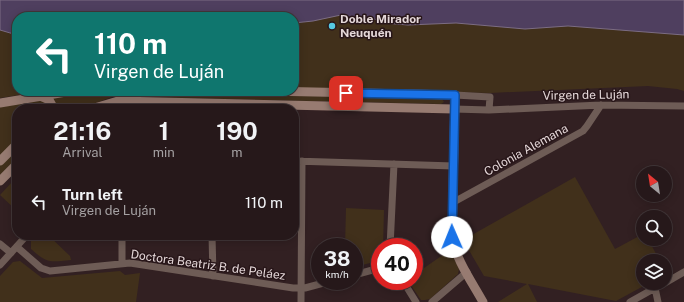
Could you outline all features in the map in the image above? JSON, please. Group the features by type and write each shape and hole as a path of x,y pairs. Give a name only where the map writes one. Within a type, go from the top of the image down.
{"street":[{"path":"299,92 490,97 489,110"},
{"path":"455,95 452,203 453,242 459,257 483,302"},
{"path":"0,103 37,96 48,99 52,104"},
{"name":"Virgen de Luján","path":"107,104 113,102 122,104"},
{"name":"Virgen de Luján","path":"299,108 489,110 601,106 684,106"},
{"name":"Colonia Alemana","path":"452,203 583,131 601,106"},
{"path":"0,161 12,149"},
{"path":"299,161 454,166"},
{"path":"390,238 394,164"},
{"path":"0,181 12,169"},
{"path":"299,204 301,302"},
{"path":"0,265 23,240"},
{"path":"122,240 122,263"},
{"path":"212,240 213,276"},
{"path":"0,244 11,253"},
{"name":"Doctora Beatriz B. de Peláez","path":"17,247 38,266 54,271 122,263 301,289 311,286"},
{"path":"432,302 467,272"},
{"path":"672,279 684,272"},
{"path":"409,290 416,302"},
{"path":"630,302 652,290"},
{"path":"656,290 658,302"}],"shaded area":[{"path":"0,0 684,0 684,35 568,26 525,29 456,23 408,25 384,23 372,18 355,20 341,15 299,22 299,12 12,12 12,34 0,30"},
{"path":"335,15 341,15 360,20 372,18 384,23 408,25 456,23 525,29 568,26 684,35 684,91 648,86 490,93 299,88 299,22 313,21"},
{"path":"0,30 12,34 13,96 0,98"},
{"path":"113,96 93,104 55,104 53,100 55,97"},
{"path":"299,96 442,99 444,102 441,104 138,97"},
{"path":"44,100 47,104 19,104"},
{"path":"12,105 12,145 0,157 0,107"},
{"path":"12,153 12,163 0,175 0,164"},
{"path":"575,177 615,249 636,238 636,246 652,246 656,254 636,254 636,290 616,301 528,284 537,302 498,302 527,284 484,276 463,240"},
{"path":"12,182 12,206 0,195"},
{"path":"346,208 384,210 383,238 371,238 371,263 363,265 363,238 345,238"},
{"path":"53,240 70,256 71,260 45,260 31,249 31,241"},
{"path":"450,250 459,269 458,274 430,299 421,300 414,290 423,290 423,269"},
{"path":"20,261 42,278 120,271 125,275 140,273 136,302 0,302 0,276 13,262"}],"place":[{"name":"Doble Mirador Neuquén","path":"332,26"}],"route":[{"path":"346,93 455,95 452,237"}]}
